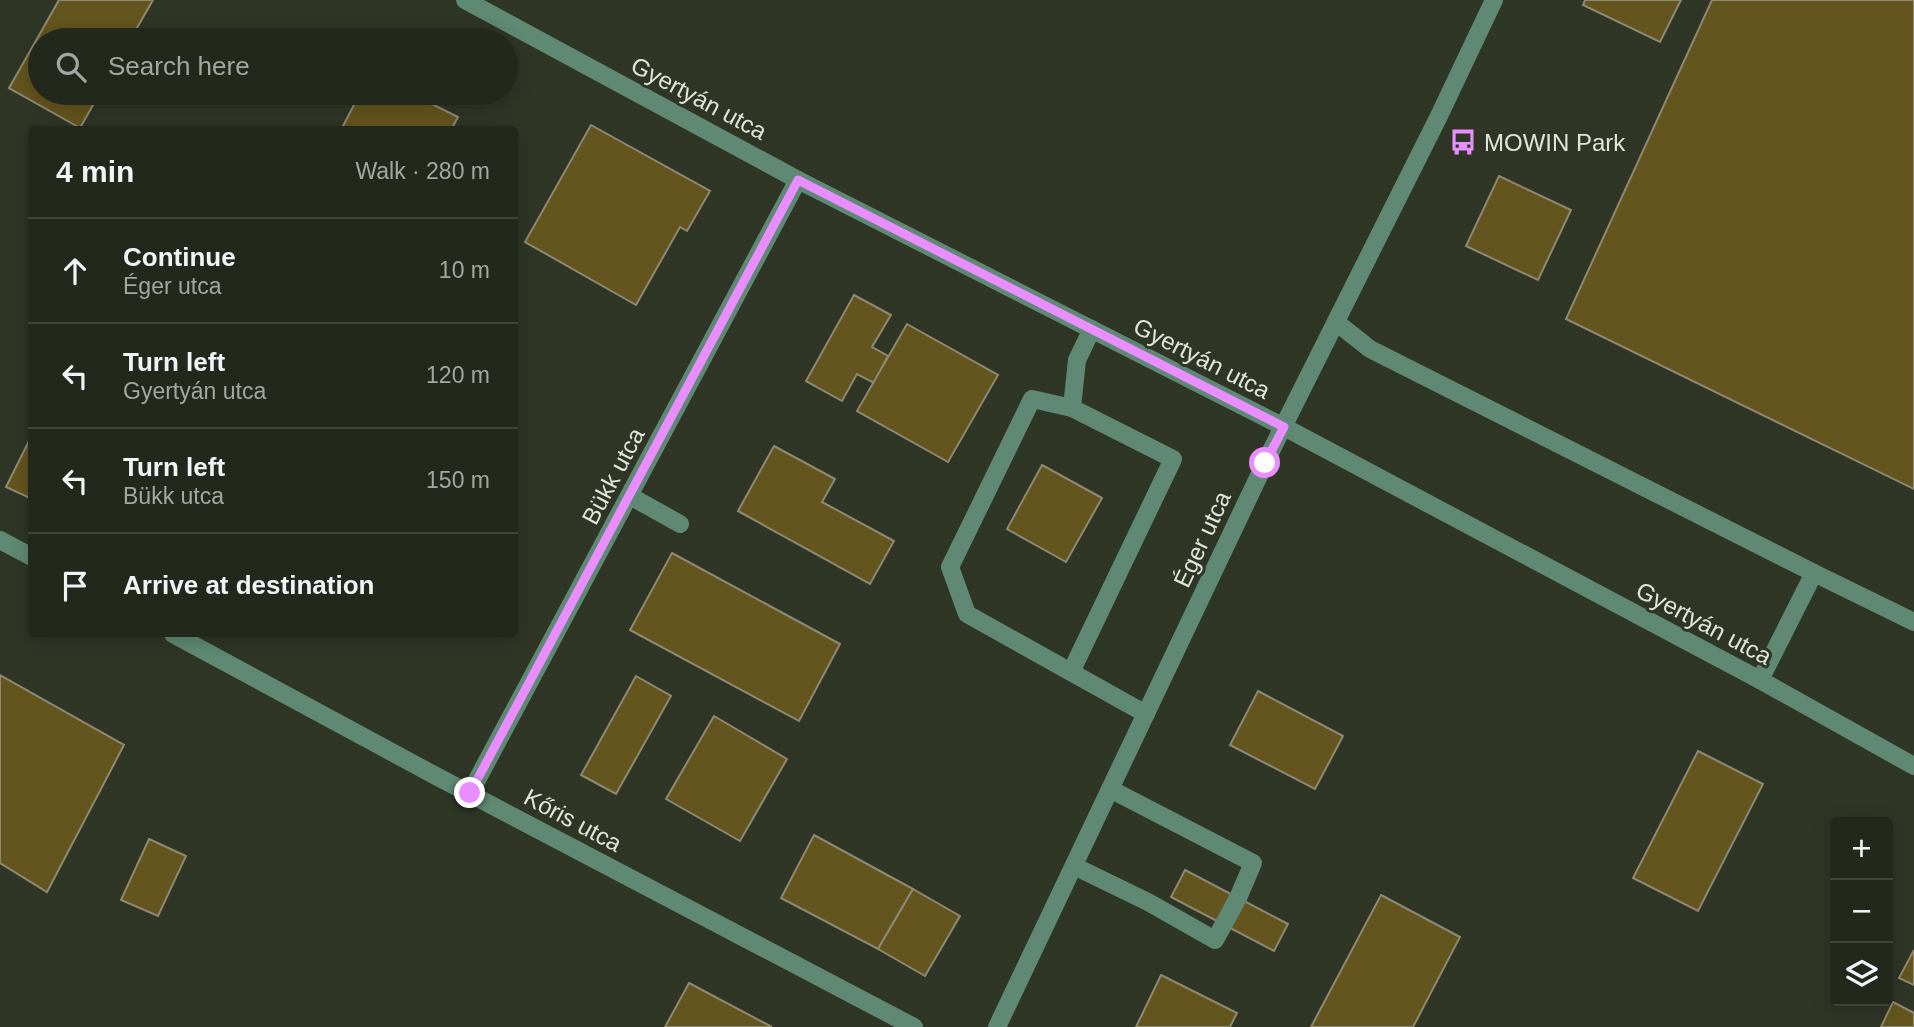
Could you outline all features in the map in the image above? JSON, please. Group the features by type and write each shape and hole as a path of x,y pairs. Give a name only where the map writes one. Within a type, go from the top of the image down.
{"street":[{"name":"Gyertyán utca","path":"465,0 517,28"},
{"name":"Éger utca","path":"997,1027 1284,427 1494,0"},
{"name":"Gyertyán utca","path":"518,29 798,180 1284,427 1760,680 1914,766"},
{"name":"Bükk utca","path":"470,793 798,180"},
{"path":"1336,322 1370,349 1914,622"},
{"path":"1072,408 1077,360 1091,329"},
{"path":"1071,672 1173,459 1072,408 1032,398 950,567 967,614 1146,714"},
{"path":"630,496 680,524"},
{"path":"0,540 28,555"},
{"path":"1760,680 1815,573"},
{"name":"Kőris utca","path":"179,637 914,1027"},
{"path":"1074,866 1148,902 1216,940 1238,898 1253,863 1110,789"}],"building":[{"path":"59,0 153,0 137,28 43,28"},
{"path":"1585,0 1681,0 1660,42 1583,5"},
{"path":"1712,0 1914,0 1914,489 1566,319"},
{"path":"28,55 28,99 9,88"},
{"path":"39,105 93,105 81,126"},
{"path":"354,105 434,105 458,117 453,126 343,126"},
{"path":"591,125 710,191 687,231 680,227 636,305 525,242"},
{"path":"1499,176 1571,210 1538,280 1466,246"},
{"path":"854,295 891,315 872,347 888,356 874,383 857,374 842,401 806,381"},
{"path":"907,324 998,375 948,462 857,411"},
{"path":"28,443 28,497 6,487"},
{"path":"774,446 835,479 822,502 894,541 870,584 738,511"},
{"path":"1042,465 1102,498 1066,562 1007,529"},
{"path":"672,553 840,644 799,721 630,630"},
{"path":"0,675 124,745 47,892 0,863"},
{"path":"636,676 671,696 616,794 581,775"},
{"path":"1258,691 1343,736 1315,789 1230,745"},
{"path":"714,716 787,759 740,841 666,799"},
{"path":"1698,751 1763,784 1698,911 1633,878"},
{"path":"814,835 913,889 878,949 781,898"},
{"path":"149,839 186,856 158,916 121,900"},
{"path":"1185,870 1288,924 1274,951 1171,897"},
{"path":"913,889 960,916 925,976 878,949"},
{"path":"1381,895 1460,937 1413,1027 1311,1027"},
{"path":"1914,950 1914,985 1899,978"},
{"path":"1161,975 1237,1013 1230,1027 1136,1027"},
{"path":"689,983 772,1027 665,1027"},
{"path":"1893,1002 1914,1013 1914,1027 1881,1027"}],"place":[{"name":"MOWIN Park","path":"1463,142"}],"route":[{"path":"470,793 798,180 1284,427 1265,463"}]}
